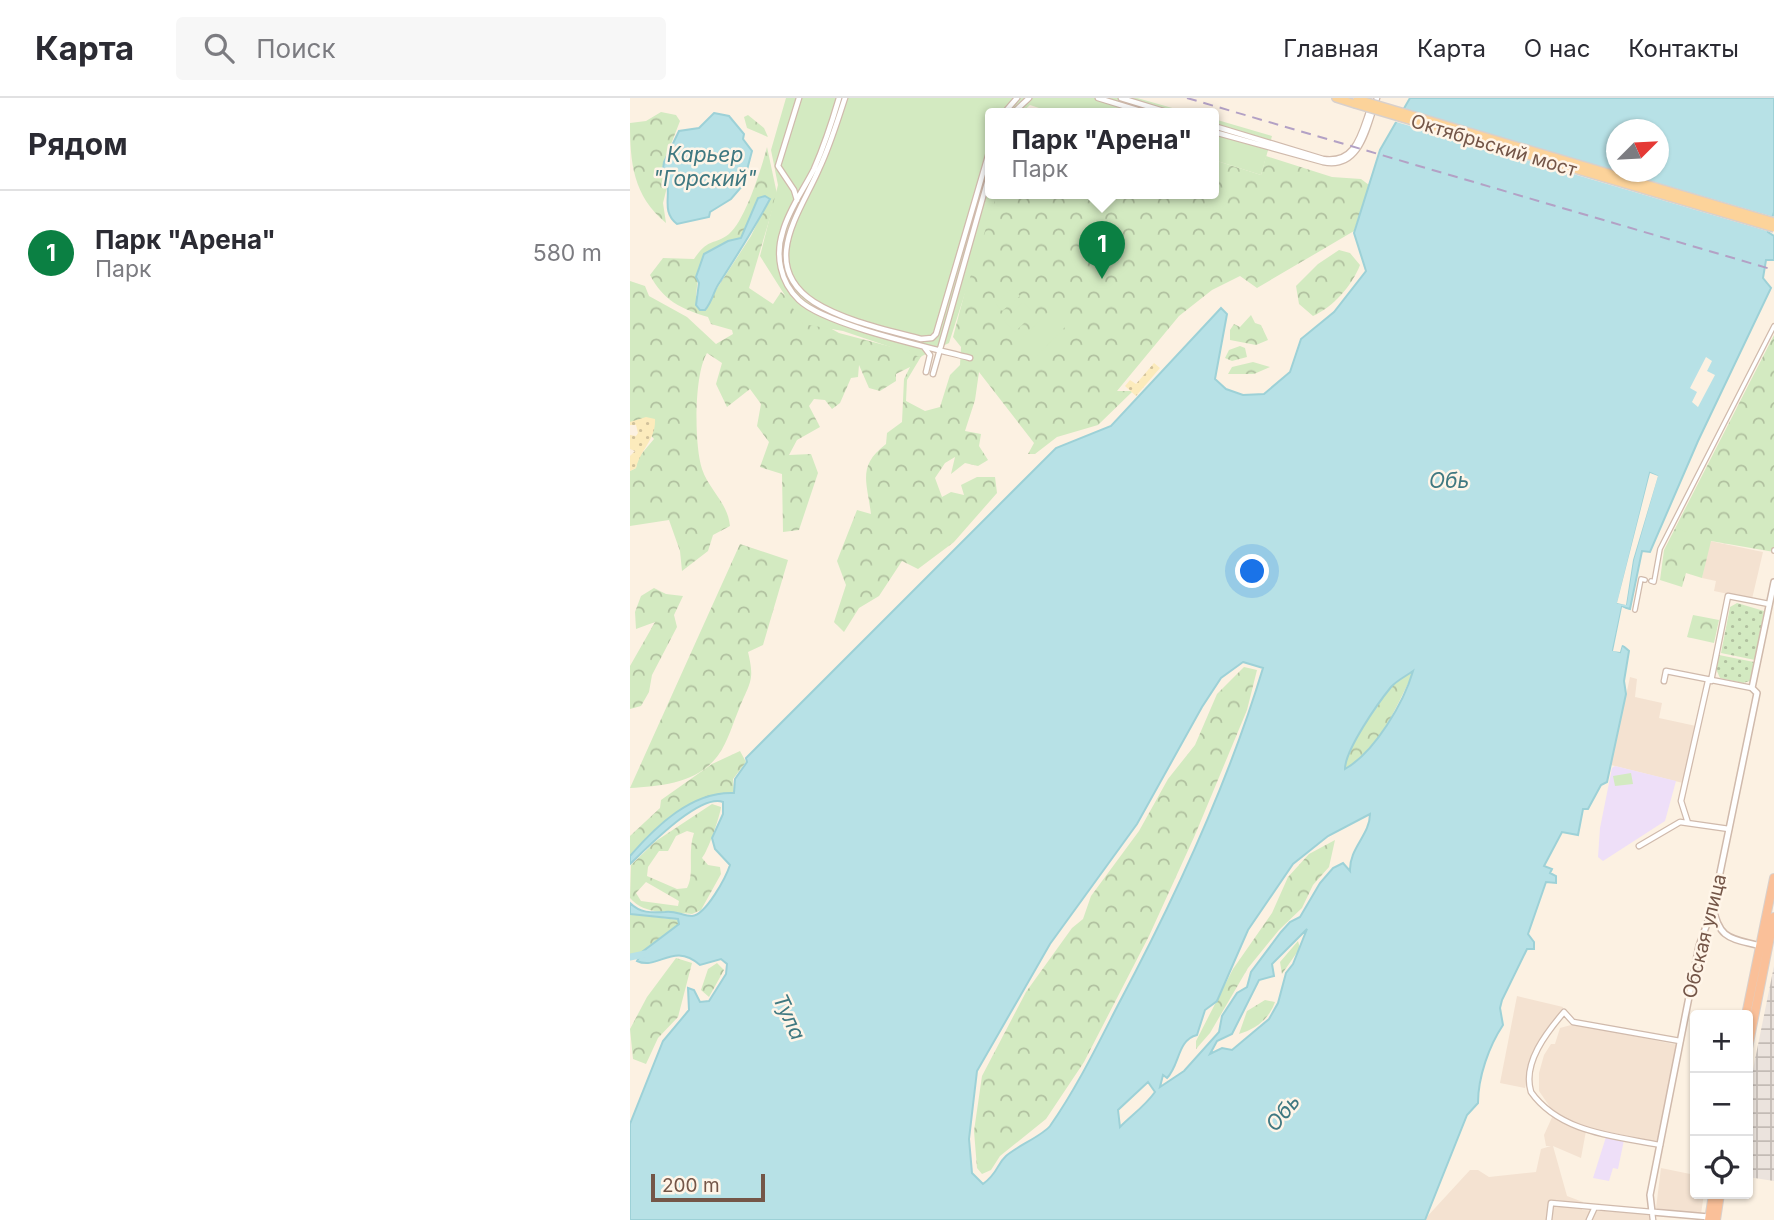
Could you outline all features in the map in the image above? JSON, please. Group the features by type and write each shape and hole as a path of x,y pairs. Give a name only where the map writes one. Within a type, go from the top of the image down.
{"highway":[{"path":"1747,1010 1774,878"},
{"path":"1753,1023 1774,917"},
{"path":"1711,1219 1713,1199"},
{"path":"1711,1219 1718,1199"}],"main road":[{"name":"Октябрьский мост","path":"1336,98 1355,100 1774,222"},
{"name":"Октябрьский мост","path":"1355,100 1774,228"}],"street":[{"path":"797,201 778,166 799,98"},
{"path":"839,98 807,187 797,201 790,220 786,251 789,273 806,296 838,316 923,346 935,347"},
{"path":"790,220 834,132 845,98"},
{"path":"1098,98 1131,108"},
{"path":"1121,98 1154,108"},
{"path":"1219,128 1323,159 1339,159 1349,155 1356,145 1375,98"},
{"path":"1219,133 1323,162 1340,163 1352,157 1360,147 1375,98"},
{"path":"935,347 942,338 985,176"},
{"path":"790,186 807,187"},
{"path":"933,373 936,334 965,247"},
{"path":"1635,610 1641,579 1654,582 1660,549 1774,326"},
{"path":"892,334 921,339 932,338 936,334"},
{"path":"942,338 947,352"},
{"path":"921,339 947,352 970,358"},
{"path":"923,346 933,360"},
{"path":"926,372 933,360 947,352"},
{"name":"Обская улица","path":"1653,1220 1650,1195 1699,946 1713,907 1729,829 1774,582"},
{"path":"1688,823 1681,801 1728,596 1769,604"},
{"path":"1664,681 1666,671 1754,690"},
{"path":"1639,846 1674,824 1688,823 1729,829"},
{"path":"1713,907 1717,926 1726,936 1760,946"},
{"path":"1660,1145 1582,1129 1557,1118 1529,1087 1534,1059 1540,1039 1564,1012 1573,1021 1681,1041"},
{"path":"1549,1220 1551,1203 1711,1219"},
{"path":"1589,1220 1594,1209"}],"shaded area":[{"path":"1710,541 1763,552 1752,599 1714,591 1716,581 1702,578"},
{"path":"1630,677 1637,679 1635,697 1662,703 1659,718 1696,726 1683,783 1611,765"},
{"path":"1615,766 1676,781 1665,821 1603,861 1598,857 1600,828 1612,768"},
{"path":"1774,966 1774,1181 1753,1178 1753,1069"},
{"path":"1517,996 1563,1007 1561,1015 1538,1041 1525,1088 1500,1083"},
{"path":"1575,1024 1678,1045 1658,1142 1579,1126 1579,1130 1586,1131 1581,1158 1553,1146 1567,1196 1583,1202 1582,1210 1650,1213 1652,1220 1424,1220 1470,1170 1478,1170 1489,1177 1536,1172 1541,1149 1551,1146 1546,1146 1544,1135 1554,1113 1539,1091 1539,1073 1544,1055 1551,1044 1555,1044 1560,1028"},
{"path":"1606,1137 1624,1140 1618,1169 1613,1168 1609,1181 1593,1178"},
{"path":"1661,1168 1690,1174 1690,1199 1703,1199 1701,1214 1656,1208"}],"green space":[{"path":"786,98 1137,98 1172,108 1039,108 1030,105 1027,108 985,108 985,199 995,200 949,343 920,357 843,331 803,324 760,256 778,185 771,150"},
{"path":"661,112 676,115 680,121 661,170 667,187 663,203 666,223 655,213 640,190 633,165 630,137 630,123 646,121"},
{"path":"748,115 764,128 768,137 747,128 744,117"},
{"path":"1219,120 1272,136 1261,175 1219,162"},
{"path":"767,147 777,194 749,288 773,304 781,292 806,315 839,333 922,355 907,380 906,401 925,411 940,407 950,375 960,365 961,347 953,337 989,199 1219,199 1219,162 1261,175 1266,156 1332,177 1361,179 1369,185 1354,231 1257,288 1240,276 1212,290 1179,316 1117,391 1133,391 1098,425 1057,437 1035,454 1028,454 1034,443 979,372 975,400 965,431 981,434 979,446 988,460 978,466 965,463 951,474 955,457 945,463 935,478 942,497 951,492 964,495 961,485 977,477 995,477 997,493 954,542 918,569 902,561 879,596 859,608 844,632 834,622 846,585 837,561 857,510 871,514 866,484 867,467 886,444 887,433 902,422 904,379 910,367 896,374 896,381 880,391 869,388 859,365 858,377 851,378 840,403 832,409 825,400 814,399 809,406 820,427 797,440 789,455 811,454 818,473 799,530 783,532 782,474 760,467 769,442 757,426 761,404 750,389 727,407 716,384 722,363 707,353 698,392 699,458 705,477 726,510 730,526 713,535 708,551 682,571 680,551 669,520 630,526 630,471 636,468 638,458 654,439 639,421 630,422 630,281 645,286 649,296 687,317 716,344 733,334 732,330 711,324 708,317 689,311 674,302 661,291 650,275 663,258 694,259 707,245 729,234 741,218","holes":["769,199 751,236 714,293 696,296 699,267 728,241 741,238 755,205"]},
{"path":"1339,250 1350,253 1360,265 1341,295 1313,316 1299,304 1296,286 1318,264"},
{"path":"1013,288 1020,296 1002,311 995,303"},
{"path":"1023,302 1034,313 1015,332 1004,321"},
{"path":"1050,310 1066,326 1033,360 1017,344"},
{"path":"1251,315 1255,323 1261,325 1268,340 1256,345 1230,340 1230,330 1234,324 1240,327"},
{"path":"1774,335 1774,552 1711,541 1702,578 1686,573 1682,587 1660,580 1664,550"},
{"path":"1240,346 1245,348 1247,357 1232,361 1225,358 1229,350"},
{"path":"1253,362 1270,367 1254,374 1228,374 1232,367"},
{"path":"1677,528 1686,532 1676,552 1667,547"},
{"path":"740,544 788,560 763,645 748,652 750,681 728,738 711,764 690,777 667,784 630,788"},
{"path":"654,588 666,594 683,596 674,615 677,627 652,675 649,692 641,706 630,709 630,666 655,622 636,629 635,612 641,596"},
{"path":"1737,603 1764,611 1755,660 1721,653 1730,607"},
{"path":"1693,615 1719,620 1714,643 1687,637"},
{"path":"1719,655 1754,662 1750,681 1743,683 1720,678 1716,669"},
{"path":"1244,667 1257,670 1247,710 1149,936 1084,1062 1046,1119 1000,1156 991,1170 982,1174 977,1168 974,1131 982,1076 1026,992 1072,928 1083,919 1091,896 1139,831 1168,779 1195,745 1217,694"},
{"path":"1415,670 1378,738 1369,750 1345,769 1356,739 1379,702 1393,684"},
{"path":"740,751 746,762 733,779 734,794 707,799 692,806 663,825 630,856 630,836 660,808 661,800 712,764"},
{"path":"1631,773 1633,784 1615,786 1613,776"},
{"path":"712,804 721,807 702,858 708,865 720,867 721,874 701,910 692,914 659,912 643,908 630,898 631,865 656,841","holes":["687,831 694,833 687,888 677,889 647,876 648,867 659,851 668,851 676,836","646,882 679,901 678,906 641,901 636,893"]},
{"path":"1335,840 1329,867 1313,885 1302,908 1279,930 1248,968 1210,1033 1196,1049 1196,1041 1233,969 1272,913 1288,877 1309,854"},
{"path":"630,914 678,920 679,924 639,957 630,957"},
{"path":"1298,941 1300,948 1282,974 1280,962"},
{"path":"676,958 692,963 678,1017 658,1038 646,1064 633,1059 630,1029 647,997"},
{"path":"717,963 724,970 709,997 701,990 708,969"},
{"path":"1265,1000 1275,1002 1269,1013 1256,1026 1239,1034 1247,1011"}],"sand":[{"path":"1154,363 1160,368 1136,396 1125,386 1130,380 1136,384"},
{"path":"646,417 655,419 653,433 636,468 630,471 630,456 635,451 630,449 630,435 636,436 638,433 636,425 630,425 630,422"}],"water":[{"name":"Обь","path":"1410,98 1774,98 1774,212 1768,232 1774,236 1774,260 1766,260 1763,278 1771,288 1698,441 1650,552 1642,551 1630,609 1622,607 1613,650 1620,652 1622,645 1629,651 1624,681 1626,694 1607,782 1601,785 1588,809 1583,809 1578,835 1562,832 1544,866 1552,869 1550,873 1556,876 1556,883 1546,882 1528,934 1534,942 1534,949 1527,949 1502,1000 1500,1008 1503,1025 1485,1062 1478,1103 1467,1115 1425,1220 630,1220 630,1124 663,1041 689,1010 688,988 694,990 700,1002 709,1001 726,974 727,964 721,959 700,965 682,956 645,963 637,961 642,952 679,924 678,919 630,914 630,903 646,912 672,912 692,916 709,903 730,865 715,849 712,838 723,814 723,802 713,801 688,813 630,864 630,856 663,822 689,804 719,794 734,793 735,779 747,762 746,758 1056,448 1111,426 1221,308 1227,314 1215,379 1226,389 1243,395 1264,394 1290,372 1301,339 1334,312 1366,271 1354,233 1380,150","holes":["1650,473 1657,476 1633,560 1626,604 1618,603","1243,662 1263,668 1234,755 1160,924 1086,1067 1050,1126 1006,1156 983,1184 972,1173 969,1139 977,1071 1050,944 1137,824 1221,678","1413,671 1403,697 1387,725 1367,751 1345,769 1350,750 1371,715 1391,687","1370,814 1367,829 1353,855 1350,871 1343,863 1333,868 1320,883 1300,917 1290,922 1281,932 1251,972 1247,987 1237,993 1222,1016 1219,1032 1184,1071 1160,1087 1163,1075 1167,1078 1171,1073 1182,1047 1197,1035 1205,1010 1217,1001 1248,930 1293,864 1328,836","1307,929 1293,964 1286,973 1278,1003 1269,1019 1232,1050 1222,1048 1210,1054 1217,1041 1232,1034 1259,980 1274,976 1272,964","1148,1082 1155,1092 1120,1127 1118,1110"]},
{"name":"Карьер \"Горский\"","path":"714,113 729,116 744,134 743,139 752,151 743,185 731,199 710,212 709,217 677,224 669,212 668,187 662,175 664,162 679,131 699,128"},
{"path":"765,196 770,199 758,221 707,307 700,310 696,305 699,283 696,277 704,254 728,241 741,238 758,198"}],"pier":[{"path":"1401,108 1606,168 1606,182 1654,182 1774,217 1774,233 1393,121"},
{"path":"1706,357 1712,361 1707,371 1715,375 1698,407 1692,402 1697,392 1690,388"},
{"path":"1650,473 1658,476 1633,560 1626,605 1617,603"},
{"path":"1622,607 1632,612 1624,611 1617,648 1621,641 1626,646 1622,645 1620,652 1613,651"}],"waterway":[{"name":"Тула","path":"630,957 645,954"}],"railway":[{"path":"1187,98 1774,270"}],"place":[{"name":"Парк \"Арена\"","path":"1102,279"}]}
